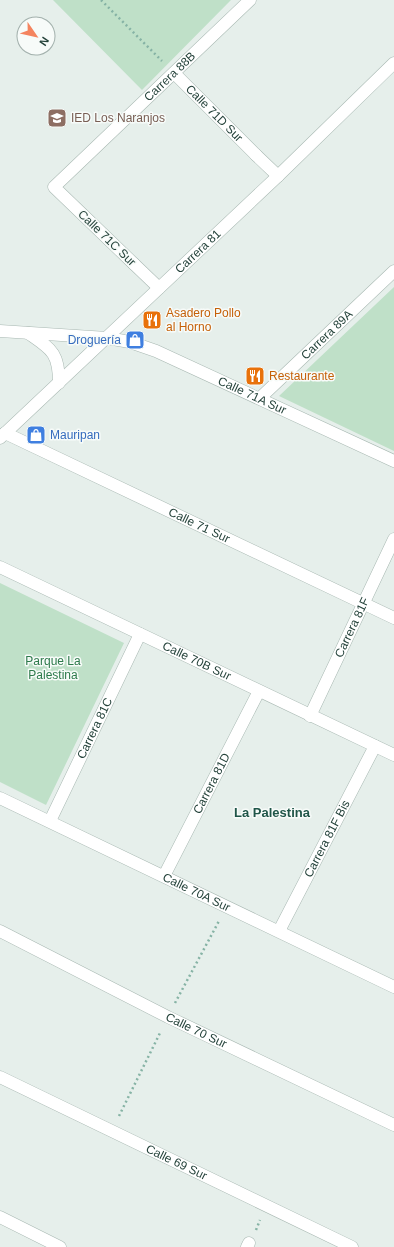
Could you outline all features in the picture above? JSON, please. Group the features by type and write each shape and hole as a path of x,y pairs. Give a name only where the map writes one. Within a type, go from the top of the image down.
{"street":[{"name":"Carrera 88B","path":"54,187 250,0"},
{"name":"Carrera 81","path":"3,436 278,176 394,63"},
{"name":"Calle 71D Sur","path":"174,73 278,176"},
{"name":"Calle 71C Sur","path":"54,187 159,288"},
{"name":"Carrera 89A","path":"260,398 394,271"},
{"name":"Calle 71A Sur","path":"0,331 107,338 130,342 156,351 394,461"},
{"path":"27,332 52,351 59,368 59,383"},
{"name":"Calle 71 Sur","path":"3,436 394,618"},
{"name":"Carrera 81F","path":"310,716 394,539"},
{"name":"Calle 70B Sur","path":"0,567 394,755"},
{"name":"Carrera 81C","path":"50,821 140,634"},
{"name":"Carrera 81D","path":"164,876 259,691"},
{"name":"Carrera 81F Bis","path":"279,932 375,746"},
{"name":"Calle 70A Sur","path":"0,798 393,985"},
{"name":"Calle 70 Sur","path":"0,931 168,1017 394,1125"},
{"name":"Calle 69 Sur","path":"0,1077 352,1247"},
{"path":"0,1217 60,1247"}],"path":[{"path":"101,0 174,73"},
{"path":"248,1245 267,1206"}],"green space":[{"path":"53,0 231,0 142,90"},
{"path":"394,287 394,451 279,396"},
{"name":"Parque La Palestina","path":"0,583 124,643 46,805 0,782"}],"place":[{"name":"IED Los Naranjos","path":"57,118"},
{"name":"Asadero Pollo al Horno","path":"152,320"},
{"name":"Droguería","path":"135,340"},
{"name":"Restaurante","path":"255,376"},
{"name":"Mauripan","path":"36,435"}],"district":[{"name":"La Palestina","path":"272,812"}]}
